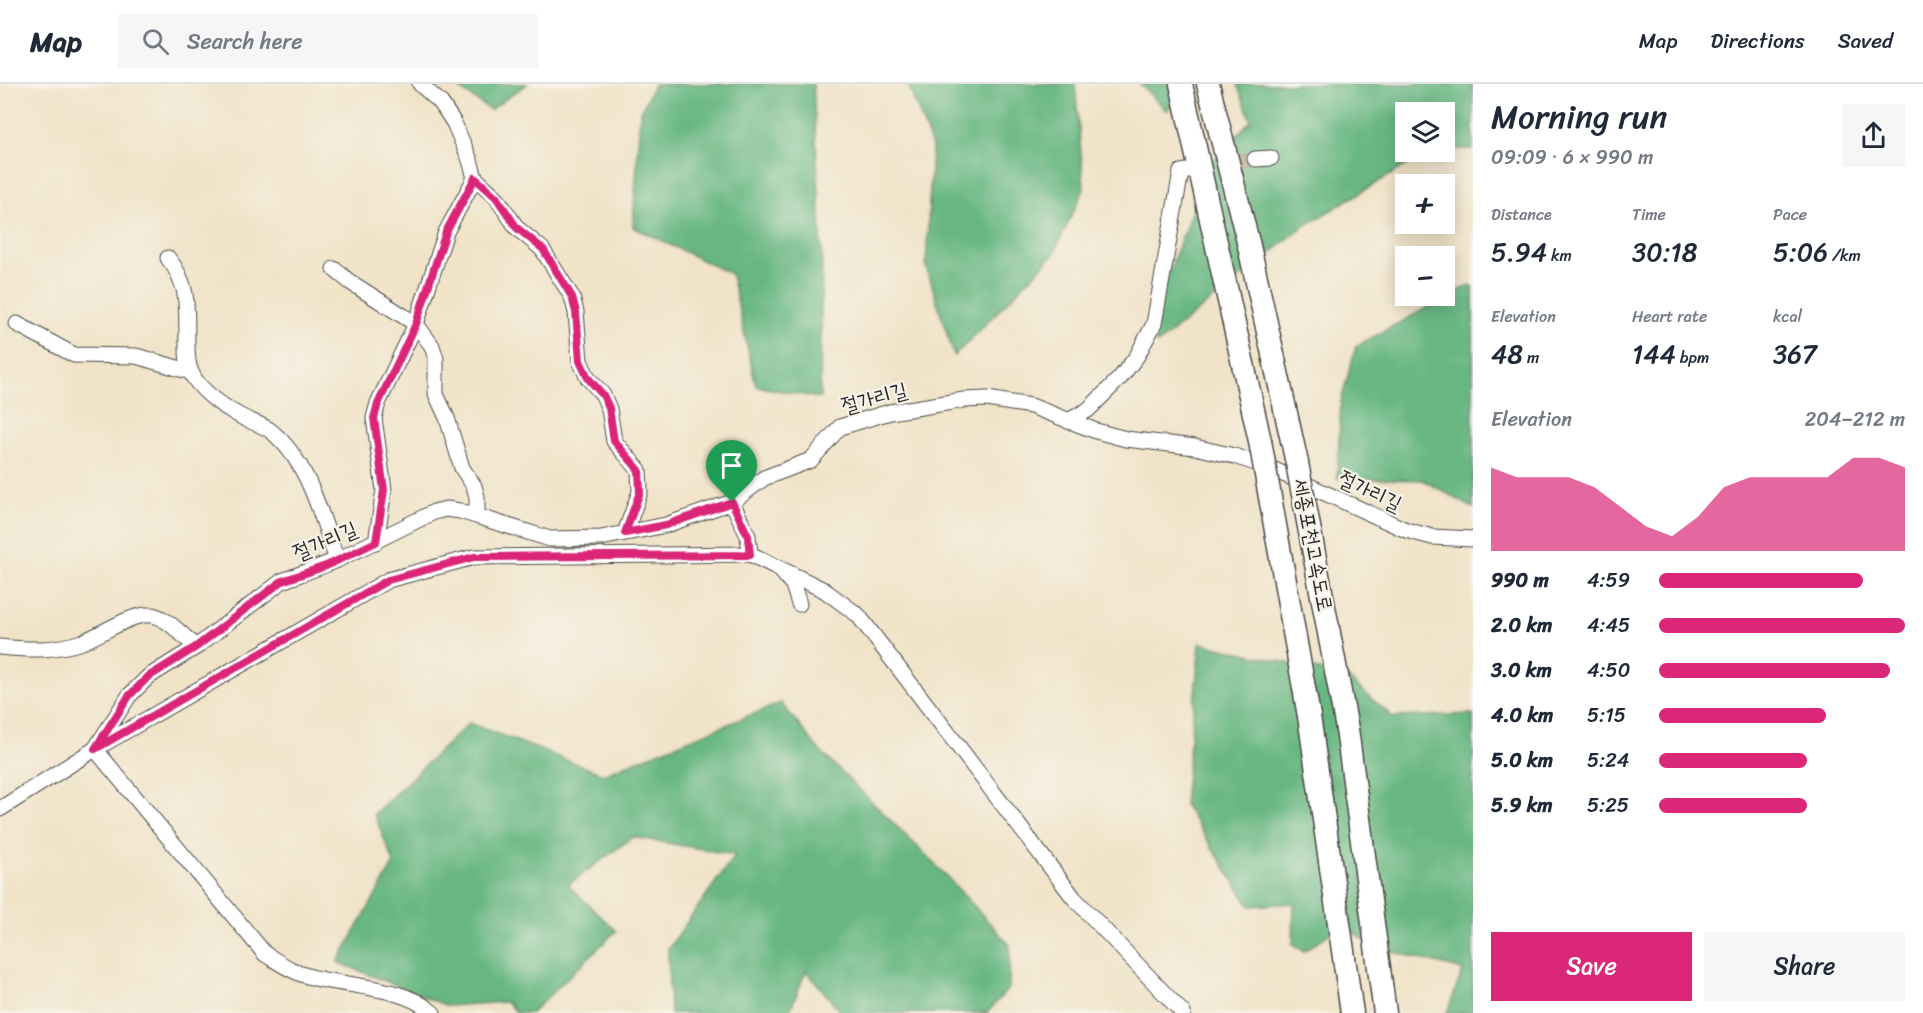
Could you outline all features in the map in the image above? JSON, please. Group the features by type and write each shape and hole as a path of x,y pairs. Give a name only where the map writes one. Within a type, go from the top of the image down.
{"highway":[{"name":"세종포천고속도로","path":"1181,84 1260,441 1309,716 1352,1013"},
{"name":"세종포천고속도로","path":"1208,84 1249,246 1297,463 1347,729 1384,1013"}],"street":[{"path":"420,84 441,103 454,123 475,178 496,197 517,228 543,249 572,297 576,312 580,361 588,378 603,395 609,408 614,441 639,470 640,492 625,533"},
{"path":"1254,159 1271,158"},
{"path":"1068,421 1088,410 1120,378 1137,356 1154,324 1181,172 1187,171"},
{"path":"376,542 384,490 374,418 378,404 416,324 446,232 475,178"},
{"path":"168,258 181,274 185,291 188,360 196,381 227,408 270,430 285,446 309,483 337,560"},
{"path":"334,269 350,282 416,324 432,346 436,359 436,394 447,418 462,468 474,486 477,497 477,515"},
{"path":"17,324 74,355 136,356 191,372"},
{"name":"절가리길","path":"0,810 95,749 129,696 148,677 196,647 282,581 337,560 434,512 446,509 477,515 550,539 600,538 666,525 732,502 764,478 811,460 840,427 890,412 964,400 987,399 1031,406 1068,421 1126,439 1195,447 1268,467 1406,530 1432,537 1473,539"},
{"path":"732,502 748,536 750,555"},
{"path":"434,1013 427,1007 382,989 312,978 293,971 266,954 95,749 388,580 474,557 750,555 824,590 858,615 1074,898 1183,1013"},
{"path":"778,568 793,585 799,604"},
{"path":"0,647 43,651 63,647 138,617 151,615 162,619 196,647"}],"green space":[{"path":"453,84 527,84 490,110"},
{"path":"654,84 813,84 822,255 820,398 756,386 731,274 633,227 640,114"},
{"path":"908,84 1075,84 1084,189 1053,255 954,356 926,266 932,146"},
{"path":"1140,84 1189,84 1167,111"},
{"path":"1237,84 1473,84 1473,149 1455,149 1455,102 1395,102 1395,162 1412,162 1304,226 1157,344 1148,328 1209,165 1251,120"},
{"path":"1469,285 1473,286 1473,508 1423,480 1337,478 1341,401 1356,346 1430,306 1455,306 1455,293"},
{"path":"1200,643 1345,676 1393,717 1473,714 1473,1013 1447,1013 1463,970 1375,947 1342,925 1304,951 1293,944 1294,903 1250,906 1184,804"},
{"path":"781,703 820,751 934,863 1010,945 1009,988 987,1013 838,1013 839,1009 806,971 789,1013 670,1013 668,949 735,855 633,837 568,885 616,931 531,1013 517,1013 506,1002 447,1006 338,962 394,863 374,814 469,723 603,774"}],"tunnel":[{"path":"1193,170 1255,159"}],"route":[{"path":"475,178 496,197 517,228 543,249 572,297 576,312 580,361 588,378 603,395 609,408 614,441 621,452 639,470 640,492 625,533 666,525 732,502 748,536 750,555 474,557 388,580 95,749 129,696 148,677 196,647 282,581 326,566 376,542 384,490 374,418 378,404 416,324 446,232 457,207 475,178"}]}
